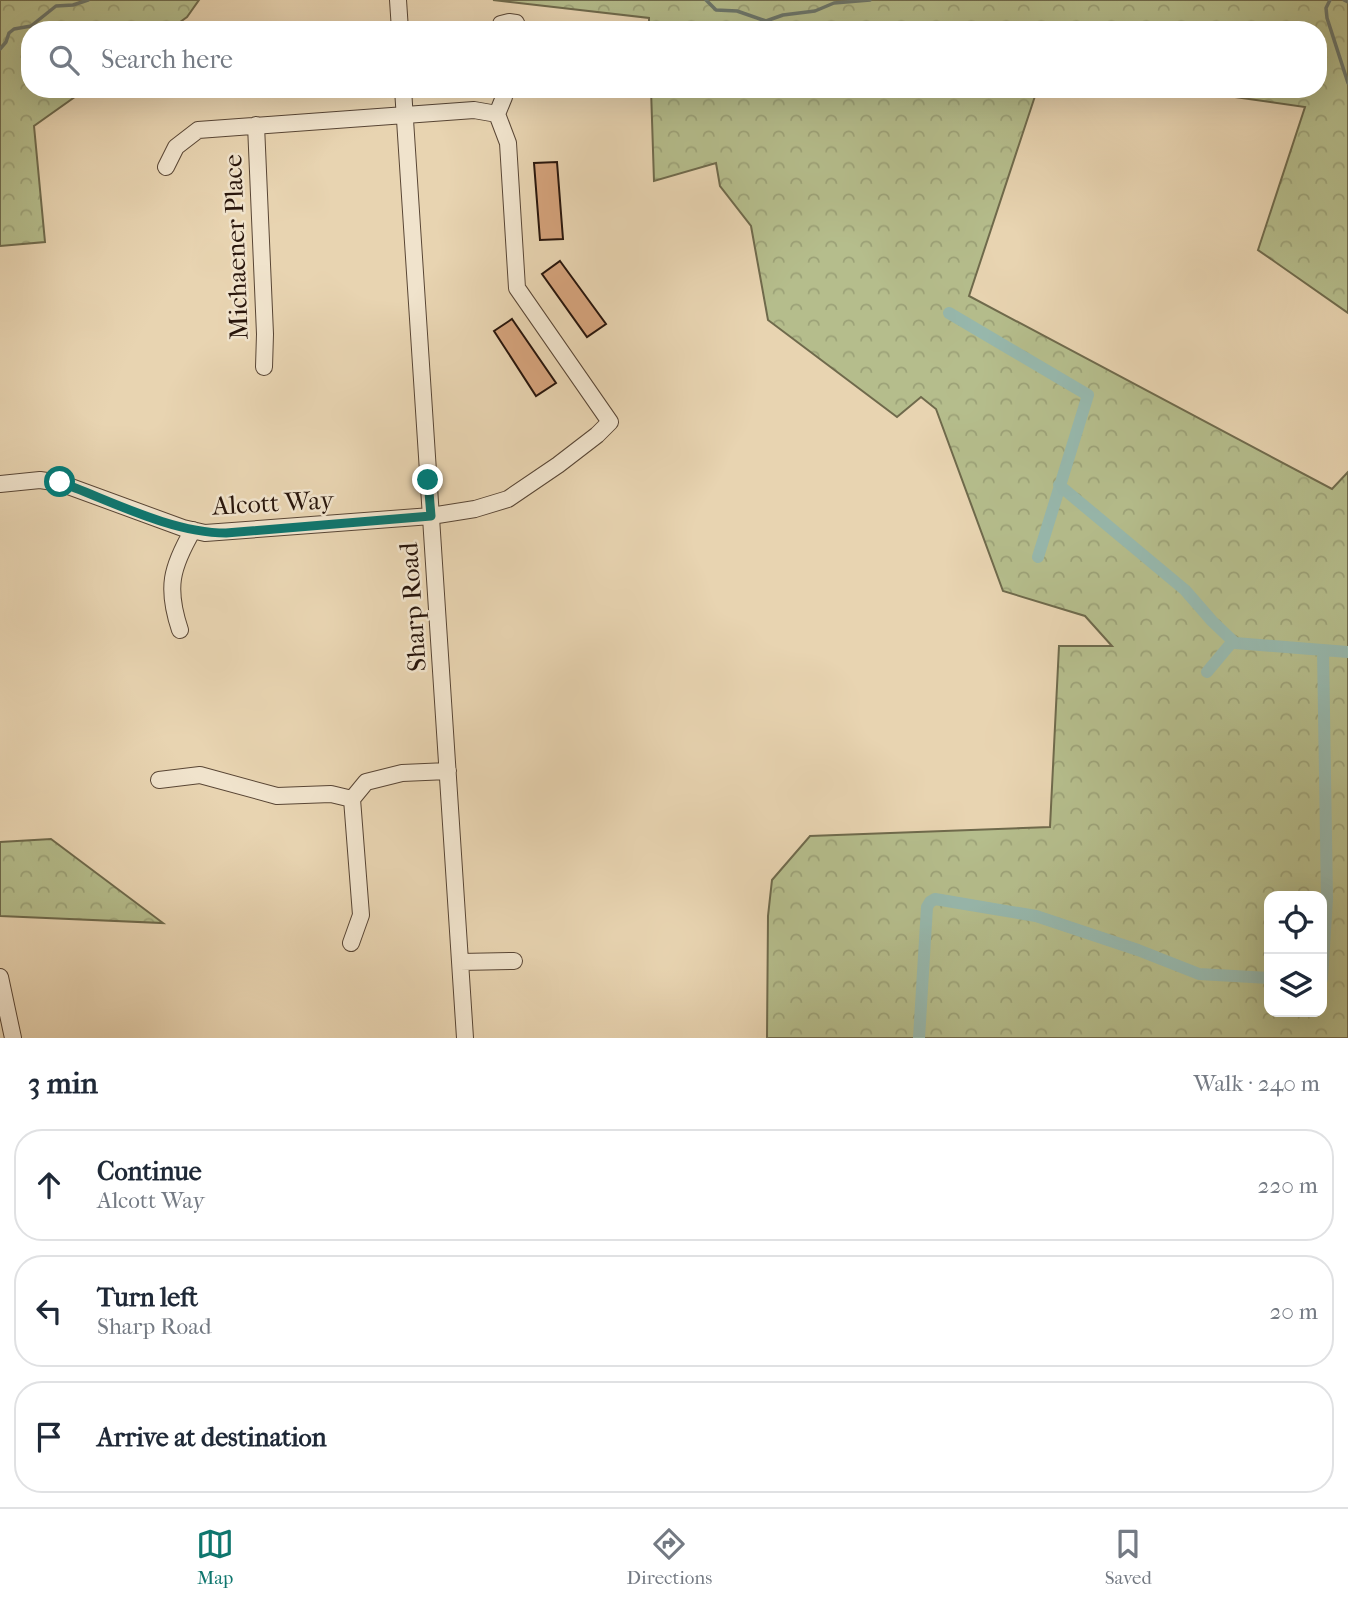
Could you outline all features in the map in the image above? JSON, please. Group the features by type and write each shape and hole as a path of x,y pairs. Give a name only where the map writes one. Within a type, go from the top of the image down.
{"street":[{"path":"398,0 399,21"},
{"name":"Sharp Road","path":"404,98 465,1038"},
{"path":"166,167 176,147 198,130 474,110 497,114 504,98"},
{"name":"Alcott Way","path":"0,484 40,480 60,482 193,530 226,533 431,516 475,509 508,499 558,465 610,422 517,288 508,144 497,114"},
{"name":"Michaener Place","path":"256,125 264,367"},
{"path":"180,630 172,605 171,588 183,547 193,530"},
{"path":"351,943 361,915 352,799 366,782 402,774 448,771"},
{"path":"159,780 200,775 277,796 331,794 352,799"},
{"path":"460,962 514,961"},
{"path":"0,977 12,1038"}],"green space":[{"path":"0,0 199,0 181,21 21,21 21,98 73,98 34,126 45,242 0,246"},
{"path":"493,0 1348,0 1348,313 1258,250 1305,107 1242,98 1327,98 1327,21 649,21 649,18"},
{"path":"651,98 1034,98 969,296 1332,489 1348,472 1348,1038 767,1038 768,916 772,880 810,836 1050,827 1059,646 1112,646 1085,616 1003,591 936,409 921,397 897,417 768,320 751,226 720,186 716,163 654,181"},
{"path":"51,839 163,923 0,916 0,842"}],"building":[{"path":"557,162 563,239 540,240 534,163"},
{"path":"560,261 606,324 587,337 542,274"},
{"path":"512,319 556,383 536,396 494,331"}],"waterway":[{"path":"37,21 56,6 73,5 88,0"},
{"path":"706,0 716,10 737,11 766,21 783,15 815,11 834,3 870,0"},
{"path":"1330,0 1326,8 1327,18 1348,83"},
{"path":"1344,0 1348,2"},
{"path":"0,49 9,33 21,28"},
{"path":"949,313 1088,395 1038,557"},
{"path":"1059,485 1185,590 1235,643 1348,652"},
{"path":"1207,672 1233,641"},
{"path":"1323,650 1327,899 1324,954"},
{"path":"919,1038 927,907 935,899 1036,916 1138,950 1199,974 1264,978"}],"route":[{"path":"60,482 183,528 205,533 226,533 431,516 428,480"}]}
